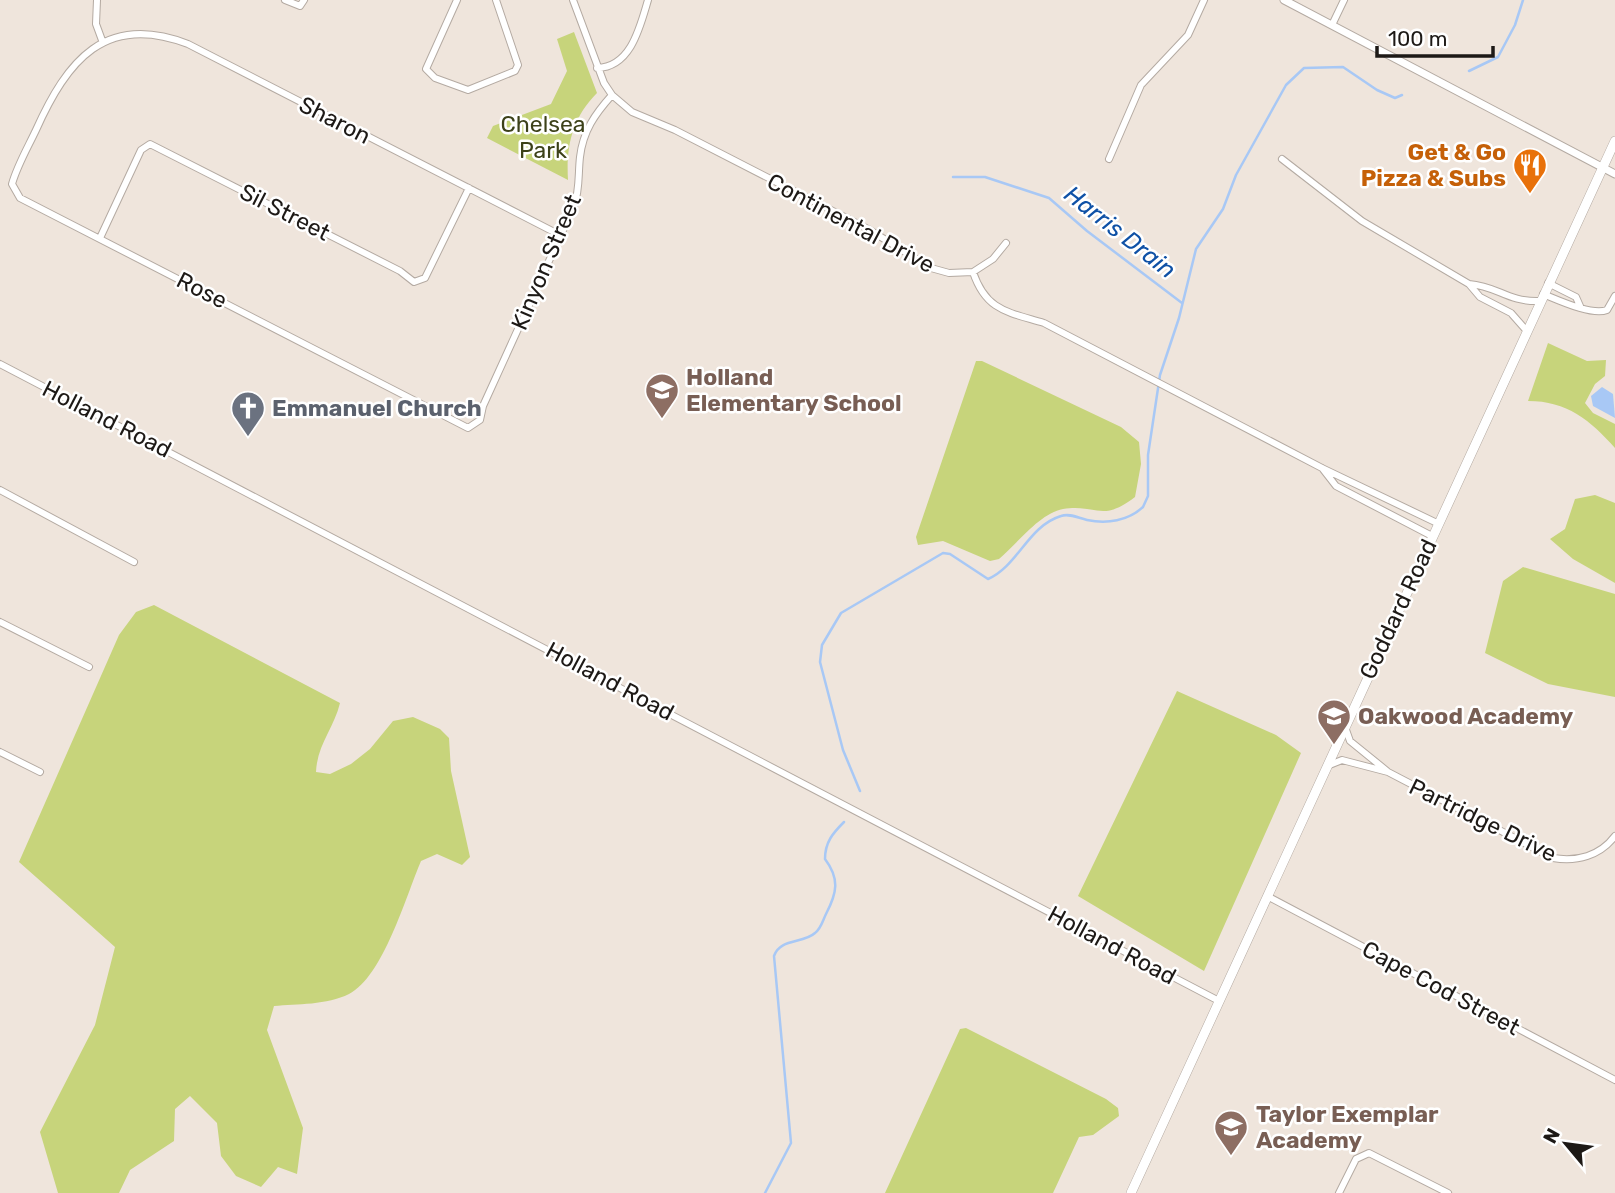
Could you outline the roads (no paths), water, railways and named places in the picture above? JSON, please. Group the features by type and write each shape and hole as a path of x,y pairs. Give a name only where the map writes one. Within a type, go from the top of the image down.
{"main road":[{"name":"Goddard Road","path":"1131,1193 1344,725 1615,141"}],"street":[{"path":"97,0 96,24 103,43"},
{"path":"285,0 300,6 304,0"},
{"path":"457,0 426,69 435,78 468,90 515,71 517,65 496,0"},
{"name":"Continental Drive","path":"573,0 597,68 612,95 632,112 675,130 867,229 931,268 949,273 973,272"},
{"path":"1109,159 1141,85 1188,35 1204,0"},
{"path":"1284,0 1615,174"},
{"path":"1332,25 1345,0"},
{"path":"597,68 608,68 620,61 638,36 648,1"},
{"name":"Sharon","path":"103,43 137,35 171,38 188,44 560,236"},
{"name":"Rose","path":"103,43 69,68 45,109 14,179 14,192 20,198 464,427 472,427"},
{"name":"Kinyon Street","path":"472,427 480,420 483,407 577,197 584,134 594,116 612,95"},
{"name":"Sil Street","path":"100,238 141,150 150,144 388,265 414,282 425,278 469,188"},
{"path":"1282,159 1311,179 1351,214 1469,284 1480,297 1511,313 1526,330"},
{"path":"1006,243 993,259 973,272 983,294 997,308 1044,323 1322,468 1437,523"},
{"path":"1548,283 1576,297 1580,306"},
{"path":"1469,284 1486,285 1518,302 1541,297 1572,307 1580,306 1604,312 1615,296"},
{"name":"Holland Road","path":"0,364 1219,1002"},
{"path":"1322,468 1336,486 1432,536"},
{"path":"0,490 134,562"},
{"path":"0,622 89,667"},
{"path":"1344,725 1350,741 1388,772"},
{"path":"0,752 40,772"},
{"path":"1326,767 1342,760 1388,772"},
{"name":"Partridge Drive","path":"1388,772 1553,858 1572,860 1590,855 1606,846 1615,836"},
{"name":"Cape Cod Street","path":"1267,896 1615,1080"},
{"path":"1339,1193 1356,1158 1369,1153 1448,1193"}],"water":[{"path":"1602,387 1613,394 1615,418 1593,406 1591,396"}],"waterway":[{"path":"1469,71 1498,57 1515,25 1523,0"},
{"path":"860,791 843,750 820,662 822,645 841,613 943,553 950,554 988,579 1007,565 1031,537 1050,521 1068,515 1095,521 1117,520 1131,516 1143,507 1148,496 1148,455 1160,375 1179,318 1196,249 1223,209 1236,175 1286,85 1304,68 1343,67 1377,90 1395,98 1402,95"},
{"name":"Harris Drain","path":"953,177 985,177 1049,198 1087,231 1182,303"},
{"path":"765,1193 791,1143 774,956 781,946 810,936 820,927 833,899 835,886 833,873 825,859 826,848 833,834 844,822"}],"place":[{"name":"Get & Go Pizza & Subs","path":"1530,195"},
{"name":"Holland Elementary School","path":"662,420"},
{"name":"Emmanuel Church","path":"248,438"},
{"name":"Oakwood Academy","path":"1334,746"},
{"name":"Taylor Exemplar Academy","path":"1231,1157"}],"park label":[{"name":"Chelsea Park","path":"543,137"}]}
